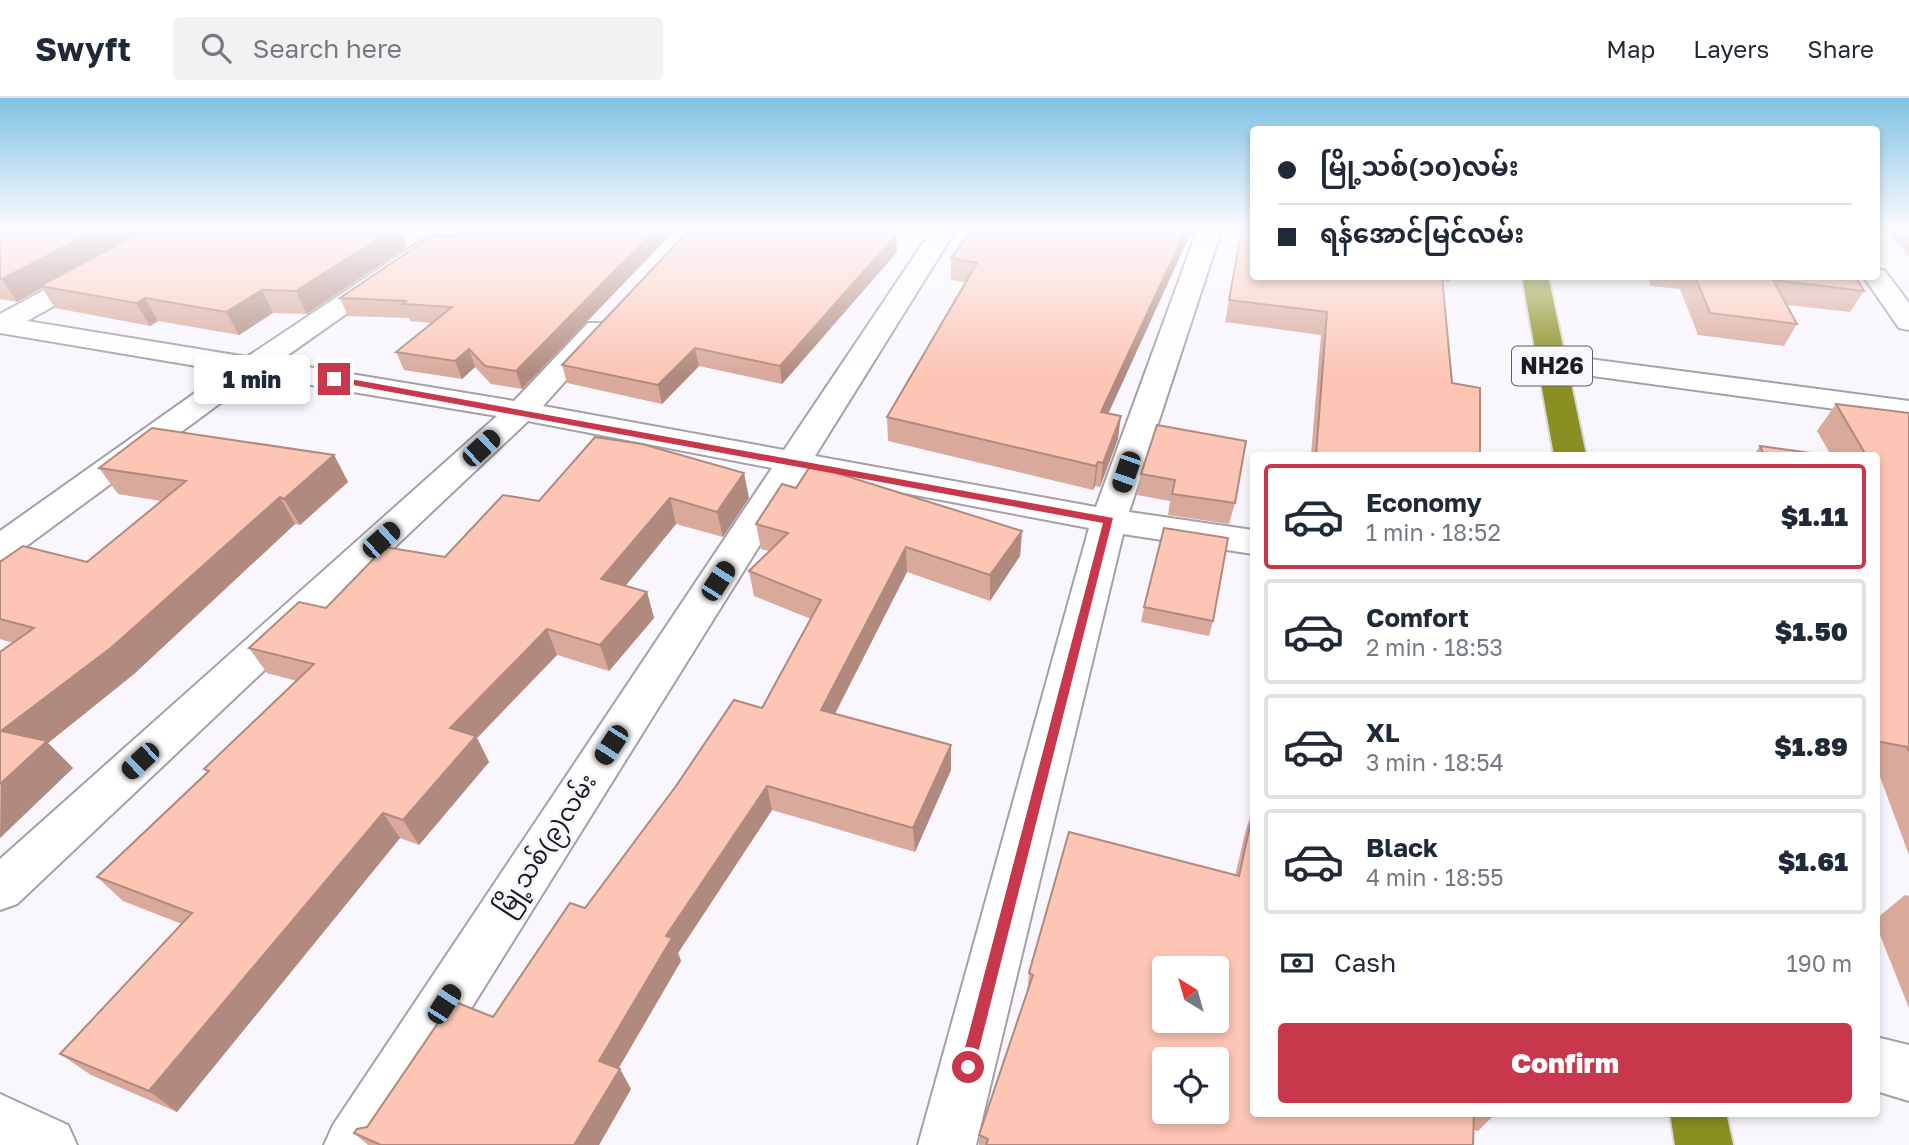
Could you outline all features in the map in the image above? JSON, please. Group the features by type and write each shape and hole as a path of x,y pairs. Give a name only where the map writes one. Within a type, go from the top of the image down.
{"highway":[{"name":"NH26","path":"1536,280 1569,452"},
{"path":"1699,1117 1704,1145"}],"street":[{"path":"0,325 88,277"},
{"path":"0,548 254,365 384,277"},
{"name":"မြို့သစ်(၉)လမ်း","path":"353,1145 913,277"},
{"path":"947,1145 1109,520 1193,277"},
{"path":"1879,280 1909,322"},
{"path":"0,889 521,411 617,309"},
{"path":"0,325 521,411 1109,520 1250,542"},
{"path":"0,352 40,331"},
{"path":"1551,363 1909,410"},
{"path":"1880,1065 1909,1073"},
{"path":"0,1122 48,1145"}],"building":[{"path":"57,277 318,277 296,291 262,290 226,312 145,298 136,303 40,286"},
{"path":"371,277 609,277 516,371 485,366 469,349 455,361 396,352 452,307 403,304 406,301 340,298"},
{"path":"645,277 859,277 780,366 695,348 658,385 562,365"},
{"path":"969,277 1164,277 1101,412 1121,416 1103,463 1098,462 1096,466 887,417"},
{"path":"1233,277 1250,277 1250,280 1442,280 1452,383 1480,388 1480,452 1316,452 1327,312 1229,300"},
{"path":"1697,280 1773,280 1797,324 1710,313"},
{"path":"1773,280 1857,280 1864,291"},
{"path":"1836,404 1909,413 1909,752 1907,747 1880,742 1880,452 1864,452"},
{"path":"1157,425 1246,441 1235,503 1172,494 1175,480 1141,474"},
{"path":"152,428 334,455 284,499 280,497 112,647 1,731 47,741 0,784 0,652 34,628 0,619 0,562 23,546 87,562 186,481 99,468"},
{"path":"595,437 642,444 744,473 717,512 670,498 601,579 647,592 600,645 547,629 450,728 476,736 403,820 383,813 149,1091 60,1054 192,913 97,877 209,771 204,769 314,664 249,648 299,602 326,608 385,547 445,557 503,495 539,501"},
{"path":"1760,446 1803,452 1763,452"},
{"path":"811,465 1022,531 990,575 906,547 821,710 951,745 913,828 767,786 666,936 672,938 599,1061 620,1069 574,1145 381,1145 354,1133 357,1129 367,1127 453,1001 493,1017 570,903 585,908 676,786 734,700 762,708 821,600 749,571 788,533 756,524 782,484 796,488"},
{"path":"1164,528 1228,538 1213,621 1144,607"},
{"path":"1250,826 1250,1117 1474,1117 1473,1145 986,1145 988,1139 979,1135 1033,975 1029,973 1069,832 1239,876"}],"route":[{"path":"334,379 1109,520 968,1067"}]}
